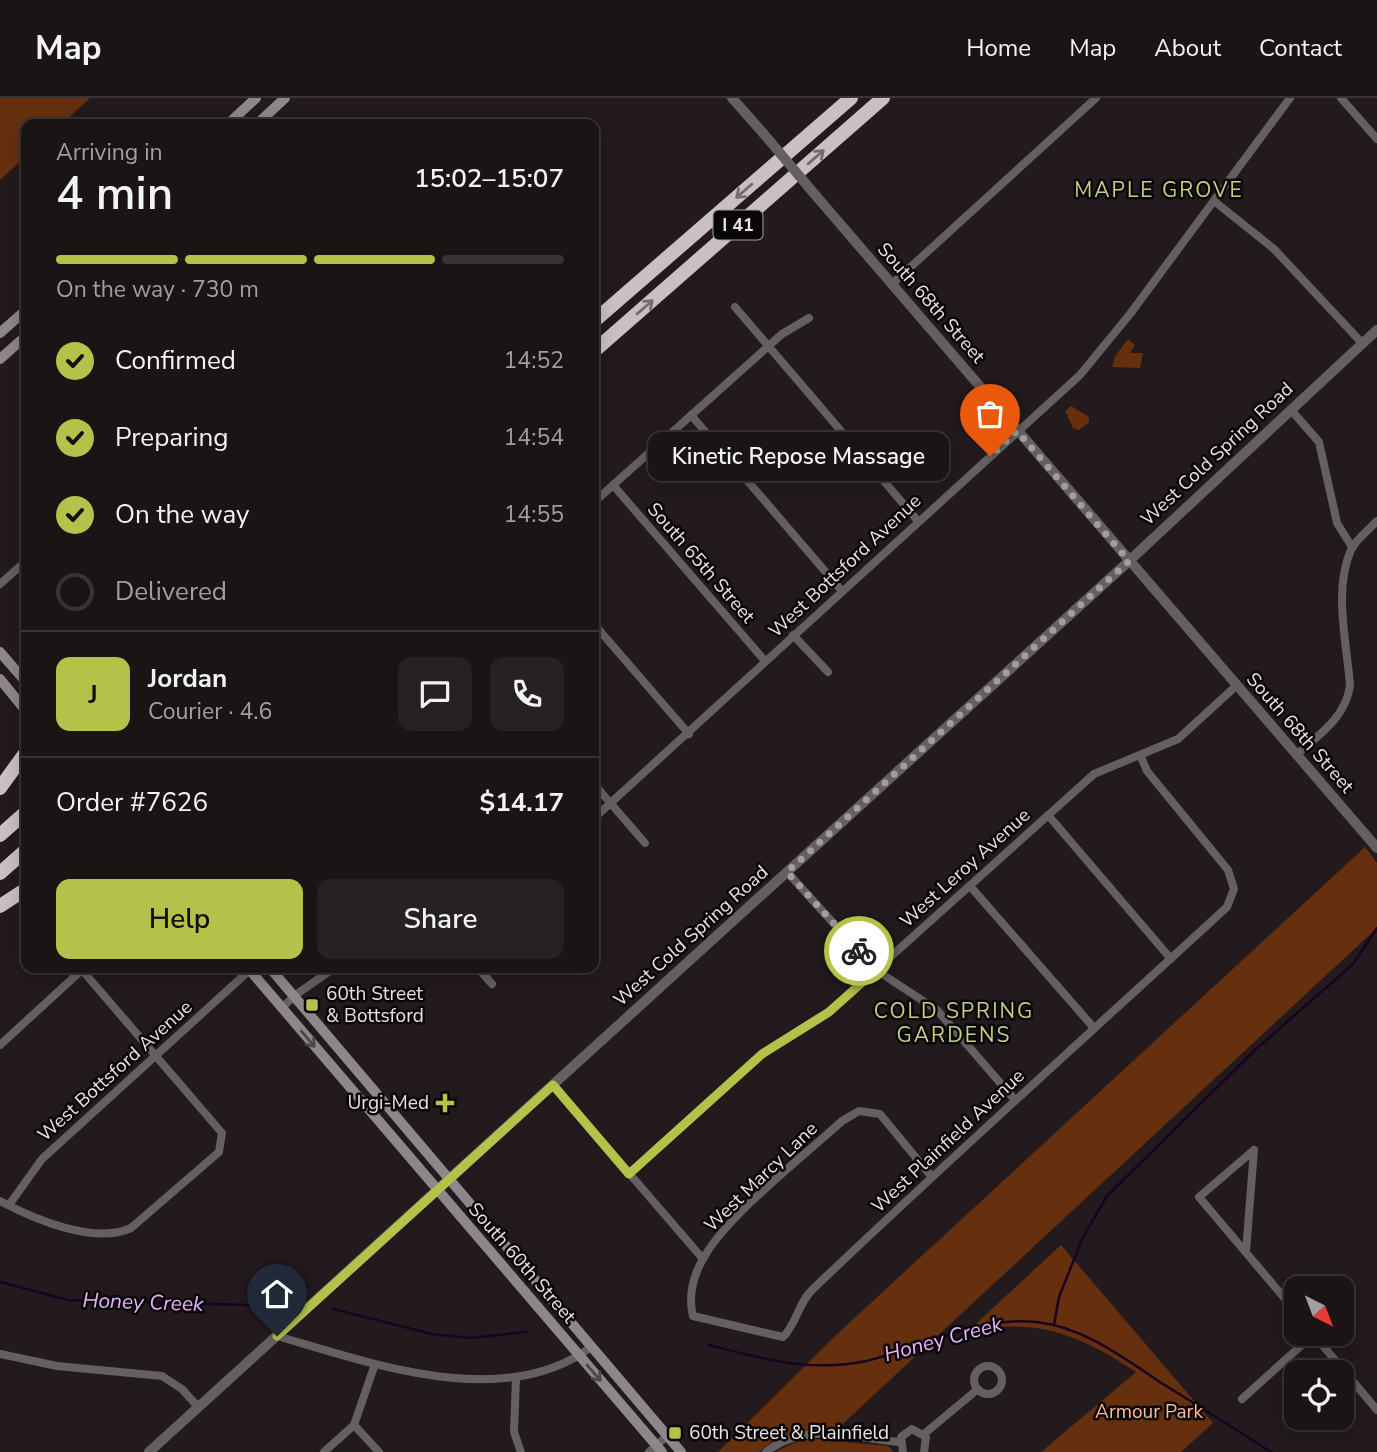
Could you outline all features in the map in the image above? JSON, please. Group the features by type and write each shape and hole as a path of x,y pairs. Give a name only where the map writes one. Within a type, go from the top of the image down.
{"highway":[{"name":"I 41","path":"599,317 850,98"},
{"name":"I 41","path":"599,347 883,98"},
{"path":"0,788 21,759"},
{"path":"0,835 21,816"},
{"path":"0,873 21,854"},
{"path":"0,906 21,892"}],"main road":[{"path":"233,119 256,98"},
{"path":"262,119 285,98"},
{"path":"0,333 21,314"},
{"path":"0,359 21,340"},
{"path":"0,652 21,676"},
{"path":"0,679 21,704"},
{"name":"South 60th Street","path":"253,973 656,1450"},
{"name":"South 60th Street","path":"274,973 681,1452"},
{"path":"471,1229 480,1232 489,1242 499,1237"}],"street":[{"name":"South 68th Street","path":"732,98 1377,848"},
{"path":"892,284 1096,98"},
{"name":"West Bottsford Avenue","path":"599,814 1094,360 1290,98"},
{"path":"1341,98 1377,139"},
{"path":"1214,201 1274,249 1362,344"},
{"path":"735,307 918,521"},
{"path":"599,498 768,346 809,318"},
{"name":"West Cold Spring Road","path":"149,1452 1129,561 1377,330"},
{"path":"1290,410 1319,442 1337,523 1352,547"},
{"path":"691,415 842,591"},
{"name":"South 65th Street","path":"613,485 765,662"},
{"path":"1296,755 1330,726 1348,699 1350,686 1342,591 1352,547 1377,521"},
{"path":"0,584 21,565"},
{"path":"599,630 689,734"},
{"path":"793,635 828,672"},
{"name":"West Leroy Avenue","path":"629,1174 762,1054 829,1012 1104,767 1141,757 1178,739 1236,685"},
{"name":"West Plainfield Avenue","path":"693,1316 782,1337 791,1329 802,1300 931,1176 1227,907 1234,889 1228,870 1147,771 1141,757"},
{"path":"599,790 645,843"},
{"path":"1048,815 1171,960"},
{"path":"787,872 876,970 937,1010 1015,1100"},
{"path":"970,886 1094,1028"},
{"path":"0,1045 79,973"},
{"path":"0,1201 64,1226 121,1232 131,1228 219,1152 222,1133 86,973"},
{"name":"West Bottsford Avenue","path":"9,1205 42,1159 246,973"},
{"path":"282,1008 293,996 327,973"},
{"path":"482,973 492,984"},
{"path":"553,1085 703,1259"},
{"name":"West Marcy Lane","path":"693,1316 689,1299 703,1259 730,1224 842,1121 859,1111 880,1114 931,1176"},
{"path":"1246,1252 1254,1150 1199,1197 1284,1297"},
{"path":"277,1336 375,1364 477,1378 516,1378 555,1368 591,1347"},
{"path":"1242,1399 1300,1346"},
{"path":"1323,1346 1377,1410"},
{"path":"0,1354 57,1366 162,1376 183,1389 198,1406"},
{"path":"324,1452 354,1425 375,1364"},
{"path":"516,1378 514,1433 521,1452"},
{"path":"924,1434 978,1389"},
{"path":"354,1425 379,1452"},
{"path":"899,1443 908,1430 918,1430 924,1434 927,1441 924,1452"},
{"path":"766,1452 785,1440 816,1434 899,1443"},
{"path":"656,1450 667,1436"},
{"path":"899,1443 903,1452"}],"green space":[{"path":"0,98 90,98 67,119 21,119 21,161 0,180"},
{"path":"1128,339 1135,345 1130,353 1143,353 1140,368 1112,367 1115,356"},
{"path":"1071,406 1089,417 1089,422 1079,430 1073,428 1065,411"},
{"path":"1365,847 1377,863 1377,928 835,1431 795,1432 774,1440 759,1452 718,1452 835,1336"},
{"name":"Armour Park","path":"1061,1245 1213,1423 1181,1452 1041,1452 1136,1372 1095,1348 1056,1332 1014,1327 967,1332"},
{"path":"814,1439 888,1446 894,1452 775,1452 796,1442"}],"waterway":[{"path":"1054,1325 1059,1297 1083,1237 1107,1196 1254,1051 1353,964 1377,928"},
{"name":"Honey Creek","path":"0,1282 68,1300 288,1306"},
{"name":"Honey Creek","path":"333,1309 432,1334 471,1338 526,1332"},
{"name":"Honey Creek","path":"709,1345 784,1362 841,1365 883,1357 947,1335 991,1324 1036,1322 1054,1325 1103,1345 1271,1452"}],"way so far":[{"path":"859,951 787,872 1129,561 1017,431 990,456"}],"place":[{"name":"Kinetic Repose Massage","path":"990,456"},
{"name":"60th Street & Bottsford","path":"312,1005"},
{"name":"Urgi-Med","path":"445,1103"},
{"name":"60th Street & Plainfield","path":"675,1433"}],"district":[{"name":"MAPLE GROVE","path":"1159,190"},
{"name":"COLD SPRING GARDENS","path":"954,1023"}],"route":[{"path":"277,1336 553,1085 629,1174 762,1054 829,1012 876,970 859,951"}]}
